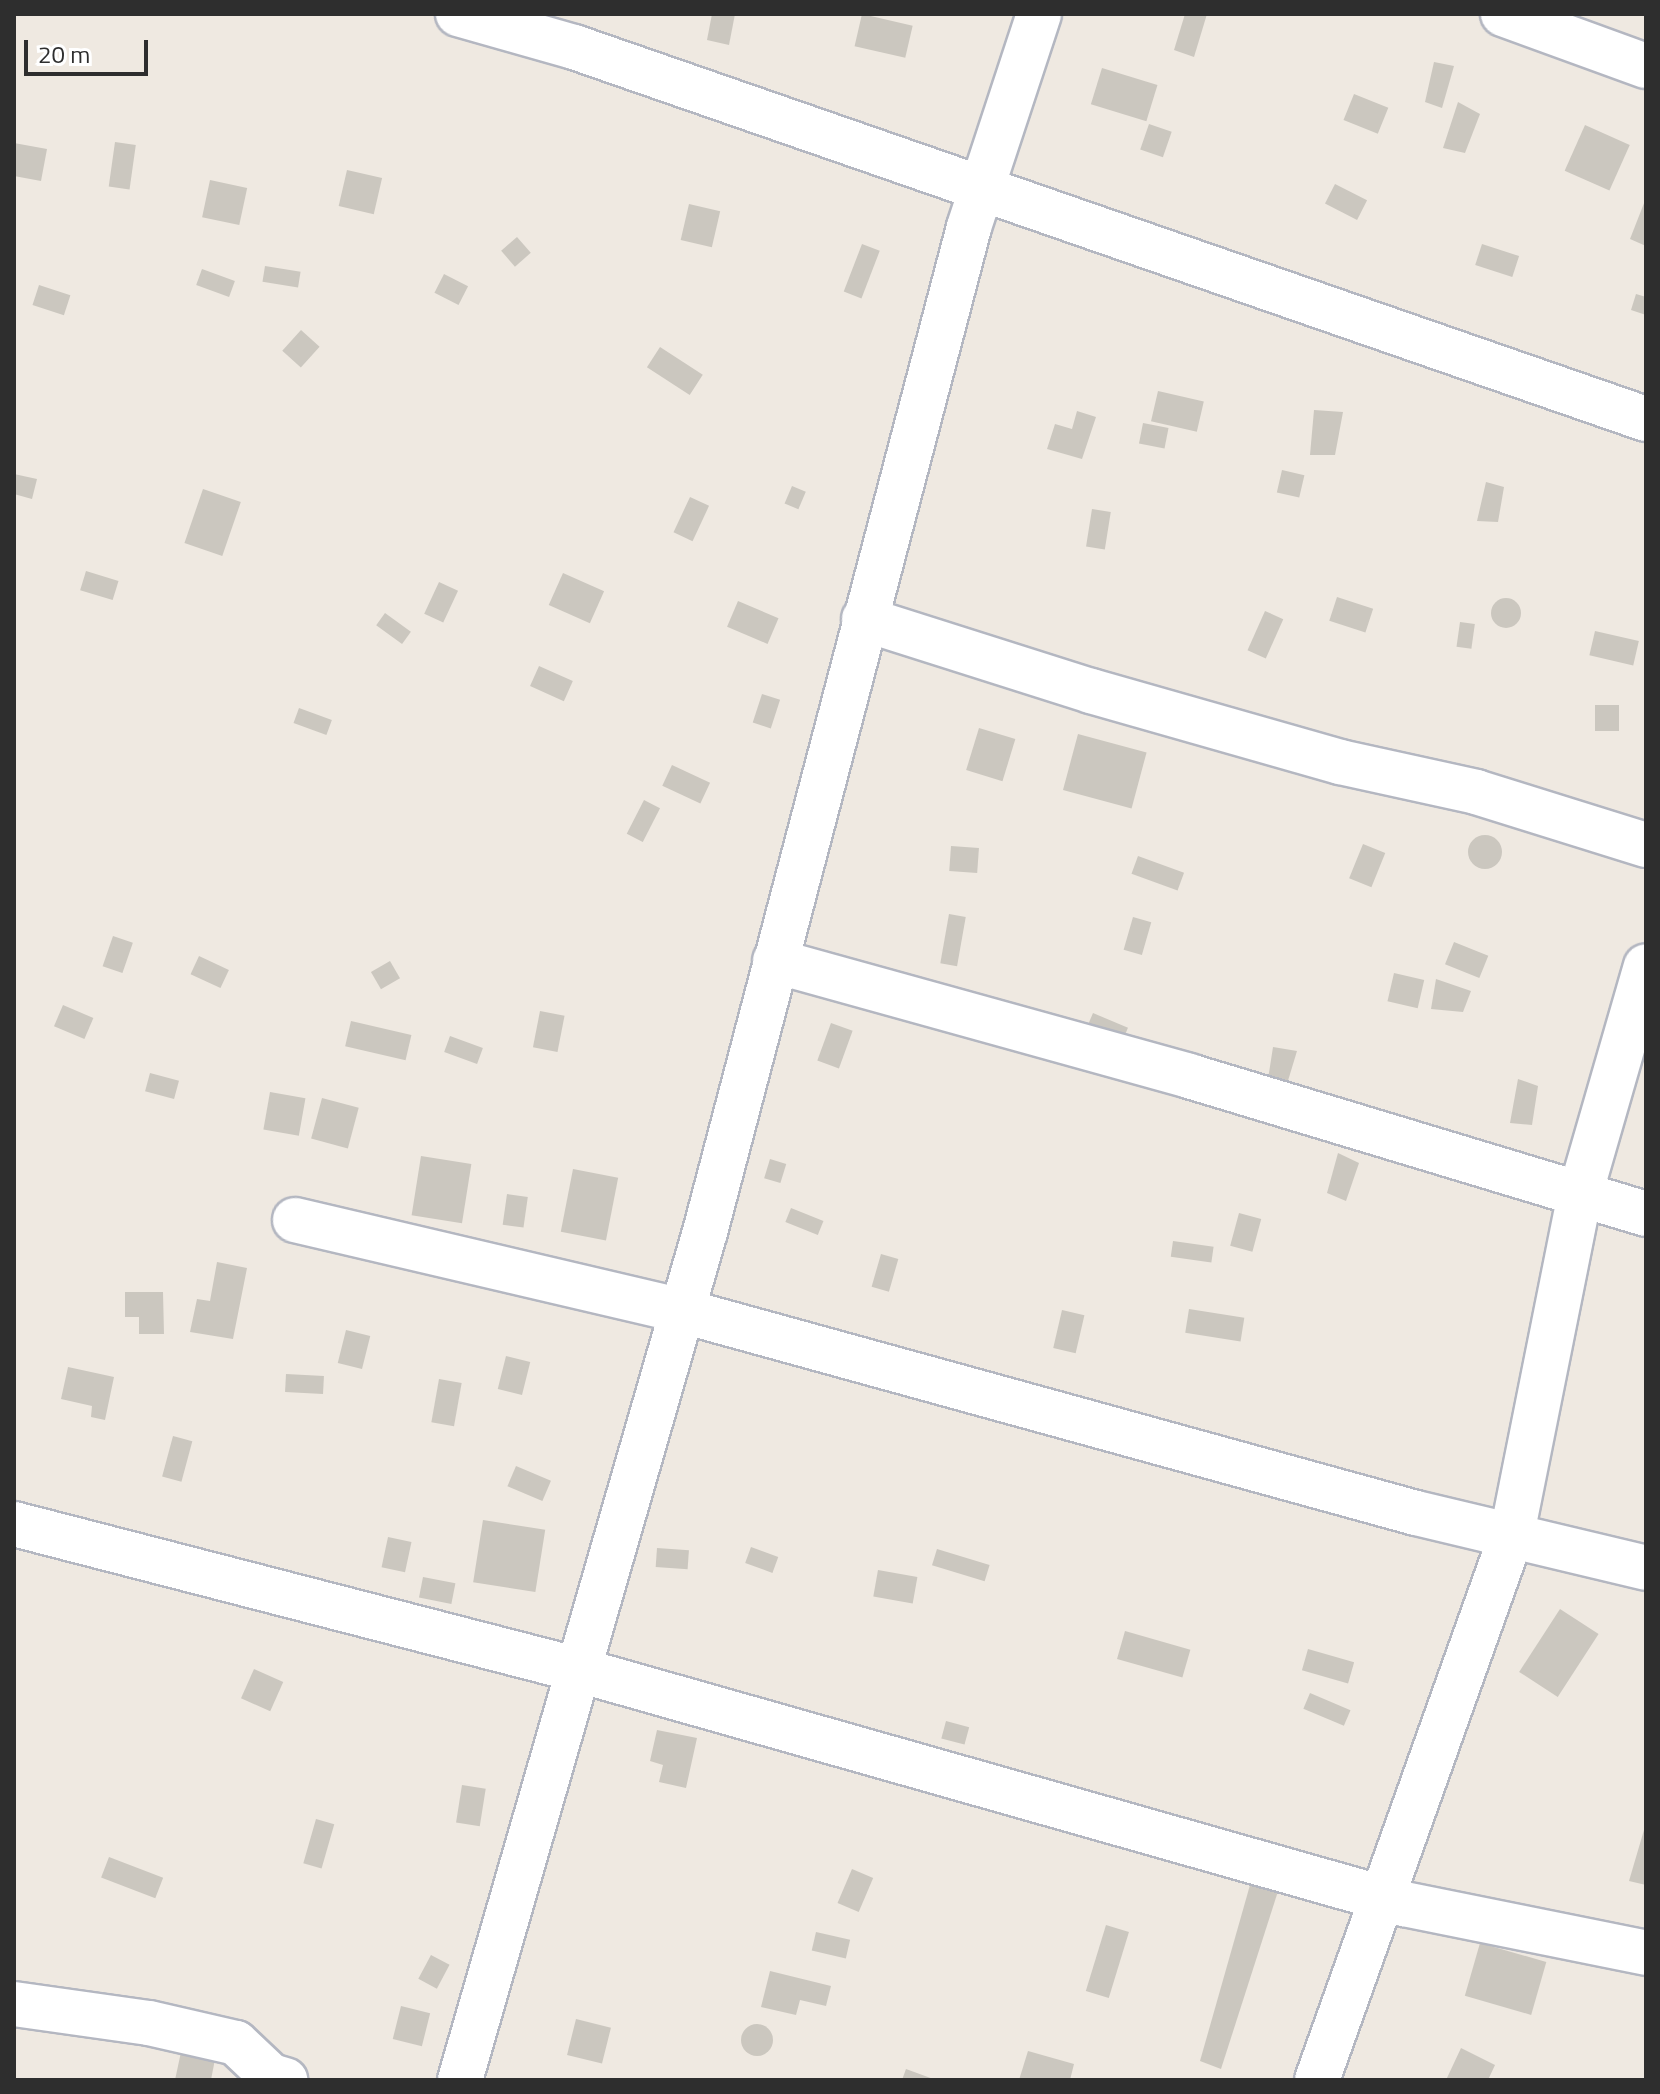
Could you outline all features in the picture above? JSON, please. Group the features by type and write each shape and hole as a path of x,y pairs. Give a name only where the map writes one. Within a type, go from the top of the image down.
{"street":[{"path":"458,14 574,47 982,192 1646,419"},
{"path":"460,2080 683,1311 864,619 982,192 1039,14"},
{"path":"1503,14 1646,66"},
{"path":"864,619 1091,691 1340,762 1476,792 1646,845"},
{"path":"775,961 1189,1076 1579,1198 1646,1214"},
{"path":"1317,2080 1512,1534 1579,1198 1646,966"},
{"path":"295,1220 683,1311 1416,1513 1646,1568"},
{"path":"14,1524 579,1670 1382,1898 1646,1953"},
{"path":"14,2004 149,2023 236,2043 271,2076 285,2080"}],"building":[{"path":"712,14 735,14 729,45 707,40"},
{"path":"862,14 913,26 905,58 855,46"},
{"path":"1185,14 1207,14 1194,57 1174,50"},
{"path":"1434,62 1454,66 1442,108 1425,102"},
{"path":"1102,68 1157,85 1146,121 1091,104"},
{"path":"1354,94 1388,108 1378,134 1344,120"},
{"path":"1458,102 1480,114 1465,153 1443,148"},
{"path":"1149,124 1172,132 1163,157 1140,150"},
{"path":"1585,125 1630,145 1609,191 1565,171"},
{"path":"115,142 136,145 130,189 109,187"},
{"path":"14,143 47,149 41,181 14,176"},
{"path":"347,170 382,178 374,214 339,206"},
{"path":"210,180 247,188 239,225 202,217"},
{"path":"1335,184 1367,200 1357,220 1325,204"},
{"path":"1646,198 1646,246 1630,239"},
{"path":"689,204 720,211 712,247 681,240"},
{"path":"517,237 531,253 515,267 501,251"},
{"path":"862,244 880,251 861,298 844,292"},
{"path":"1482,244 1519,256 1512,277 1475,265"},
{"path":"265,266 301,272 298,287 262,282"},
{"path":"202,269 235,281 229,297 196,285"},
{"path":"444,274 468,286 459,305 434,293"},
{"path":"39,285 70,295 64,315 33,305"},
{"path":"1636,294 1646,297 1646,315 1631,310"},
{"path":"301,330 320,347 301,368 282,351"},
{"path":"660,347 703,375 690,395 647,367"},
{"path":"1158,391 1204,402 1197,432 1151,421"},
{"path":"1314,410 1343,412 1335,455 1310,455"},
{"path":"1077,411 1096,417 1082,459 1047,449 1055,424 1072,429"},
{"path":"1143,423 1169,428 1165,449 1139,444"},
{"path":"1282,470 1304,475 1299,498 1277,492"},
{"path":"14,474 37,479 32,499 14,494"},
{"path":"1486,482 1504,487 1498,522 1477,521"},
{"path":"792,486 806,492 798,509 785,503"},
{"path":"203,489 241,502 222,556 184,543"},
{"path":"690,497 709,506 693,541 674,532"},
{"path":"1092,509 1111,512 1105,550 1086,547"},
{"path":"86,571 119,581 113,600 80,590"},
{"path":"563,573 604,591 590,623 549,605"},
{"path":"439,582 458,591 443,623 424,614"},
{"path":"1337,597 1373,609 1365,633 1329,621"},
{"path":"1506,598 1517,602 1521,613 1517,624 1506,628 1495,624 1491,613 1495,602"},
{"path":"738,601 779,618 768,644 727,627"},
{"path":"1265,611 1283,619 1266,658 1248,650"},
{"path":"385,613 411,632 402,644 376,625"},
{"path":"1460,622 1475,624 1471,649 1457,647"},
{"path":"1595,631 1639,641 1633,665 1589,655"},
{"path":"539,666 573,681 564,701 530,686"},
{"path":"762,694 780,700 771,728 753,723"},
{"path":"1595,705 1619,705 1619,731 1595,731"},
{"path":"299,708 332,720 326,735 294,723"},
{"path":"979,728 1015,739 1002,781 966,770"},
{"path":"1078,734 1147,752 1132,808 1063,790"},
{"path":"672,765 710,783 700,804 662,786"},
{"path":"644,800 660,808 643,842 627,834"},
{"path":"1485,835 1497,840 1502,852 1497,864 1485,869 1473,864 1468,852 1473,840"},
{"path":"1363,844 1385,853 1371,887 1349,878"},
{"path":"951,846 979,848 977,873 949,871"},
{"path":"1138,856 1184,873 1178,891 1132,874"},
{"path":"949,914 966,917 957,966 940,963"},
{"path":"1133,917 1151,922 1142,955 1124,950"},
{"path":"113,936 133,943 122,973 103,966"},
{"path":"1454,942 1488,956 1479,978 1445,964"},
{"path":"199,956 229,970 220,988 191,974"},
{"path":"390,961 400,978 381,989 371,972"},
{"path":"1394,973 1424,980 1418,1008 1387,1001"},
{"path":"1436,979 1471,991 1463,1012 1431,1009"},
{"path":"63,1005 93,1018 84,1039 54,1026"},
{"path":"540,1011 565,1016 557,1052 533,1047"},
{"path":"1093,1013 1128,1028 1119,1048 1084,1033"},
{"path":"351,1021 411,1035 406,1060 345,1046"},
{"path":"831,1023 853,1031 839,1068 817,1061"},
{"path":"450,1036 483,1048 477,1064 444,1052"},
{"path":"1273,1047 1297,1051 1287,1084 1268,1079"},
{"path":"150,1073 179,1081 174,1099 145,1091"},
{"path":"1518,1079 1538,1086 1532,1125 1510,1123"},
{"path":"270,1092 305,1098 299,1136 263,1129"},
{"path":"322,1098 359,1108 348,1148 311,1139"},
{"path":"1338,1153 1359,1163 1346,1201 1327,1193"},
{"path":"421,1156 471,1164 462,1223 412,1215"},
{"path":"770,1159 786,1164 780,1183 764,1178"},
{"path":"573,1169 618,1178 606,1241 561,1232"},
{"path":"507,1194 528,1197 523,1228 503,1225"},
{"path":"791,1208 823,1221 818,1235 785,1222"},
{"path":"1239,1213 1261,1219 1252,1252 1230,1246"},
{"path":"1173,1241 1214,1247 1211,1263 1171,1257"},
{"path":"881,1254 898,1259 889,1292 872,1287"},
{"path":"217,1262 247,1268 233,1339 190,1332 197,1299 210,1301"},
{"path":"125,1292 163,1292 164,1334 139,1334 139,1317 125,1317"},
{"path":"1189,1309 1244,1318 1241,1341 1185,1333"},
{"path":"1062,1310 1084,1315 1076,1353 1053,1348"},
{"path":"346,1330 370,1336 362,1369 338,1363"},
{"path":"506,1356 530,1362 522,1395 498,1389"},
{"path":"68,1367 114,1377 105,1420 91,1417 92,1406 61,1399"},
{"path":"286,1374 324,1376 323,1394 285,1392"},
{"path":"439,1379 462,1383 454,1426 431,1422"},
{"path":"173,1436 192,1441 181,1482 162,1477"},
{"path":"516,1466 551,1481 542,1501 507,1486"},
{"path":"483,1520 545,1530 535,1592 473,1582"},
{"path":"388,1537 411,1542 405,1572 382,1567"},
{"path":"751,1547 778,1557 772,1573 745,1563"},
{"path":"657,1548 689,1550 688,1569 656,1567"},
{"path":"937,1549 990,1565 985,1581 932,1565"},
{"path":"878,1570 917,1577 913,1604 873,1597"},
{"path":"423,1577 455,1583 451,1604 419,1598"},
{"path":"1560,1609 1599,1634 1558,1697 1519,1672"},
{"path":"1125,1631 1190,1650 1182,1678 1117,1659"},
{"path":"1308,1649 1354,1662 1348,1683 1302,1670"},
{"path":"254,1669 283,1682 270,1711 241,1698"},
{"path":"1310,1693 1351,1710 1344,1726 1303,1709"},
{"path":"946,1721 969,1727 965,1745 941,1738"},
{"path":"657,1730 697,1738 686,1788 659,1782 663,1765 650,1761"},
{"path":"462,1785 486,1789 480,1826 456,1823"},
{"path":"316,1819 334,1824 322,1868 303,1863"},
{"path":"1646,1823 1646,1885 1629,1881"},
{"path":"109,1857 163,1878 155,1898 101,1878"},
{"path":"852,1869 873,1878 859,1912 838,1903"},
{"path":"1252,1878 1280,1885 1221,2069 1200,2061"},
{"path":"1106,1925 1129,1932 1109,1998 1086,1991"},
{"path":"816,1932 850,1940 846,1958 812,1951"},
{"path":"1480,1943 1546,1962 1531,2015 1465,1996"},
{"path":"431,1955 450,1965 437,1989 418,1979"},
{"path":"770,1971 831,1986 826,2006 800,2000 796,2015 761,2007"},
{"path":"401,2006 430,2013 422,2046 393,2039"},
{"path":"576,2019 611,2028 602,2064 567,2055"},
{"path":"757,2024 768,2029 773,2040 768,2051 757,2056 746,2051 741,2040 746,2029"},
{"path":"1461,2048 1495,2065 1488,2080 1446,2080"},
{"path":"1028,2051 1074,2064 1070,2080 1019,2080"},
{"path":"181,2052 215,2059 211,2080 175,2080"},
{"path":"906,2069 936,2080 902,2080"}]}
